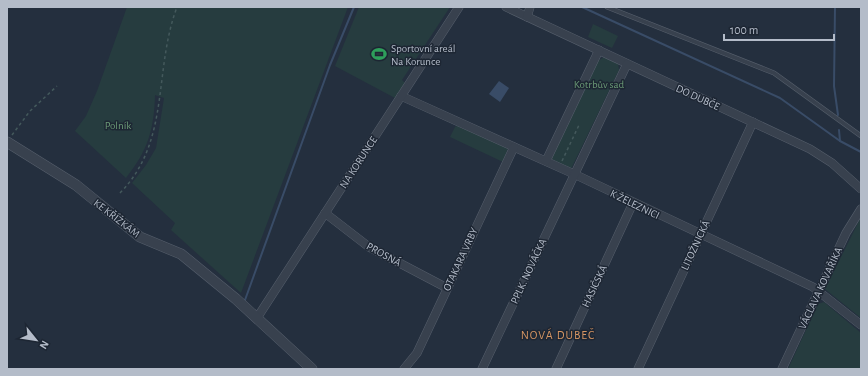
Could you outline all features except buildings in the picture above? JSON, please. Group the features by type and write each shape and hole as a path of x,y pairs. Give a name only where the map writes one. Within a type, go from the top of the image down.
{"street":[{"name":"NA KORUNCE","path":"257,318 459,7"},
{"name":"DO DUBČE","path":"506,7 816,152 832,163 861,189"},
{"path":"527,17 530,7"},
{"path":"546,161 599,50"},
{"name":"PPLK. NOVÁČKA","path":"482,369 627,64"},
{"name":"K ŽELEZNICI","path":"401,96 559,167 818,290 861,325"},
{"name":"LITOŽNICKÁ","path":"638,369 753,122"},
{"name":"KE KŘÍŽKÁM","path":"9,139 35,159 76,185 140,238 181,254 257,318 312,369"},
{"name":"OTAKARA VRBY","path":"404,369 417,353 514,147"},
{"name":"HASIČSKÁ","path":"556,369 633,202"},
{"name":"VÁCLAVA KOVAŘÍKA","path":"782,369 846,233 861,209"},
{"name":"PROSNÁ","path":"325,213 369,247 447,288"}],"lane":[{"path":"607,7 774,73 861,136"}],"path":[{"path":"120,193 146,155 153,137 166,45 177,7"},
{"path":"9,139 30,111 57,86"},
{"path":"559,167 579,125"}],"green space":[{"name":"Polník","path":"127,7 348,7 241,293 171,230 175,223 132,183 146,165 156,148 164,98 155,95 153,119 145,149 134,168 126,178 75,131 86,116 97,91"},
{"name":"Sportovní areál Na Korunce","path":"359,7 450,7 402,80 405,83 395,98 335,66"},
{"path":"593,24 618,36 612,48 588,37"},
{"name":"Kotrbův sad","path":"604,57 618,63 619,70 571,169 551,159 598,61"},
{"path":"458,125 508,148 503,162 450,137 455,127"},
{"path":"861,217 861,318 825,289"},
{"path":"824,302 861,333 861,369 788,369 818,304"}],"water":[{"path":"499,81 509,88 500,102 489,94"}],"waterway":[{"path":"245,300 330,65 354,7"},
{"path":"582,7 780,98 840,141 861,152"},
{"path":"835,7 834,86 838,115"},
{"path":"839,130 840,141"}],"place":[{"name":"Sportovní areál Na Korunce","path":"379,54"}],"district":[{"name":"NOVÁ DUBEČ","path":"558,335"}]}
